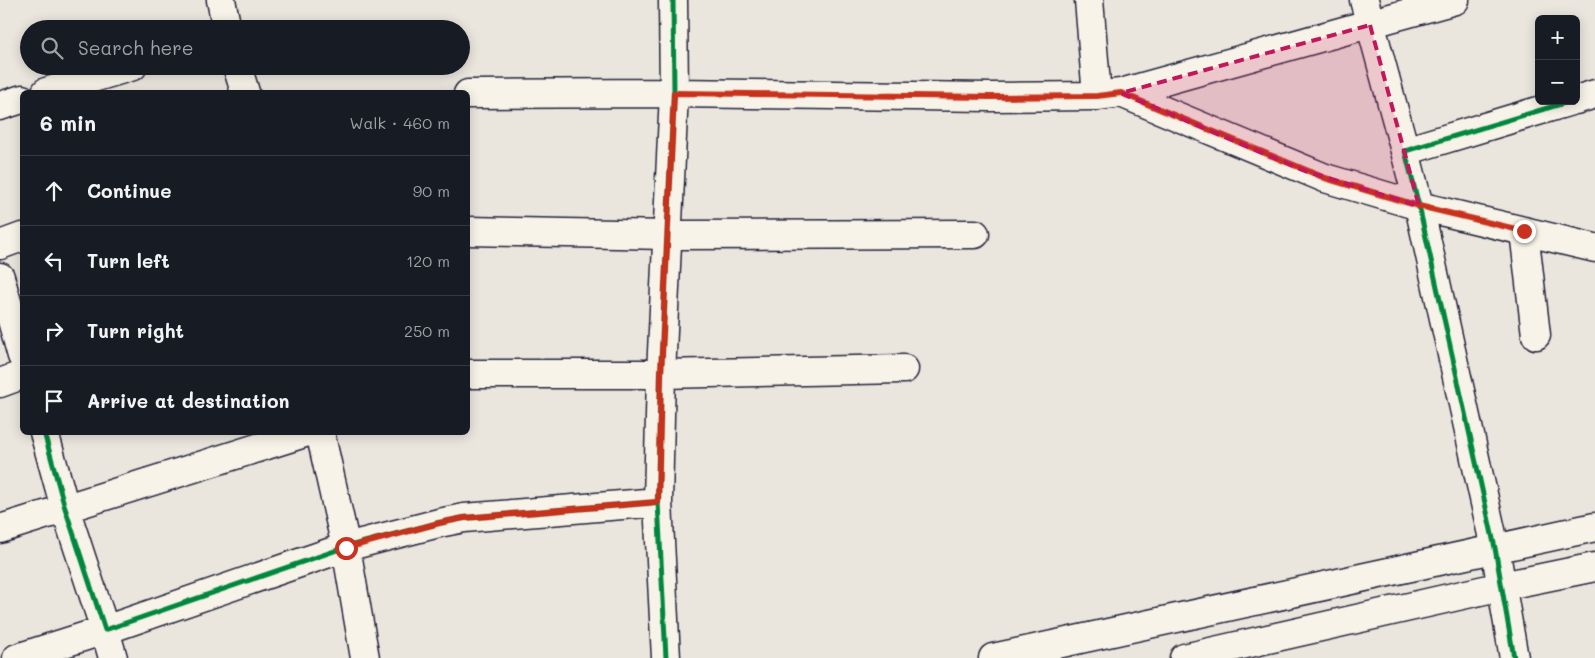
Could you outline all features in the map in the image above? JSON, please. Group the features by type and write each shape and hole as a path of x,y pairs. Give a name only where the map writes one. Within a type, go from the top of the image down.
{"street":[{"path":"221,0 225,20"},
{"path":"666,658 658,502 661,374 674,93 673,0"},
{"path":"1089,0 1109,94"},
{"path":"470,94 674,93 990,97 1109,94 1367,12 1456,0"},
{"path":"1367,12 1419,206 1495,548 1514,658"},
{"path":"53,90 103,75"},
{"path":"240,75 244,90"},
{"path":"1109,94 1305,171 1419,206 1595,248"},
{"path":"1580,99 1595,94"},
{"path":"0,106 20,100"},
{"path":"1405,151 1558,105"},
{"path":"470,231 668,235 975,234"},
{"path":"1524,231 1536,335"},
{"path":"0,245 20,239"},
{"path":"0,277 20,349"},
{"path":"470,374 661,374 904,369"},
{"path":"0,383 20,376"},
{"path":"45,435 65,508 113,658"},
{"path":"0,529 298,435"},
{"path":"321,435 346,548 365,658"},
{"path":"17,658 346,548 439,523 464,518 658,502"},
{"path":"993,658 1595,527"},
{"path":"1184,658 1502,586 1595,567"}],"highlighted area":[{"path":"1370,25 1419,206 1305,171 1121,93"}],"cycle path":[{"path":"666,658 658,502 661,374 674,93 673,0"},
{"path":"1514,658 1495,548 1405,151 1558,105"},
{"path":"45,435 65,508 105,630 346,547 439,523 464,518 658,502"}],"route":[{"path":"346,548 464,518 658,502 661,374 674,93 990,97 1097,96 1121,93 1325,178 1419,206 1524,231"}]}
